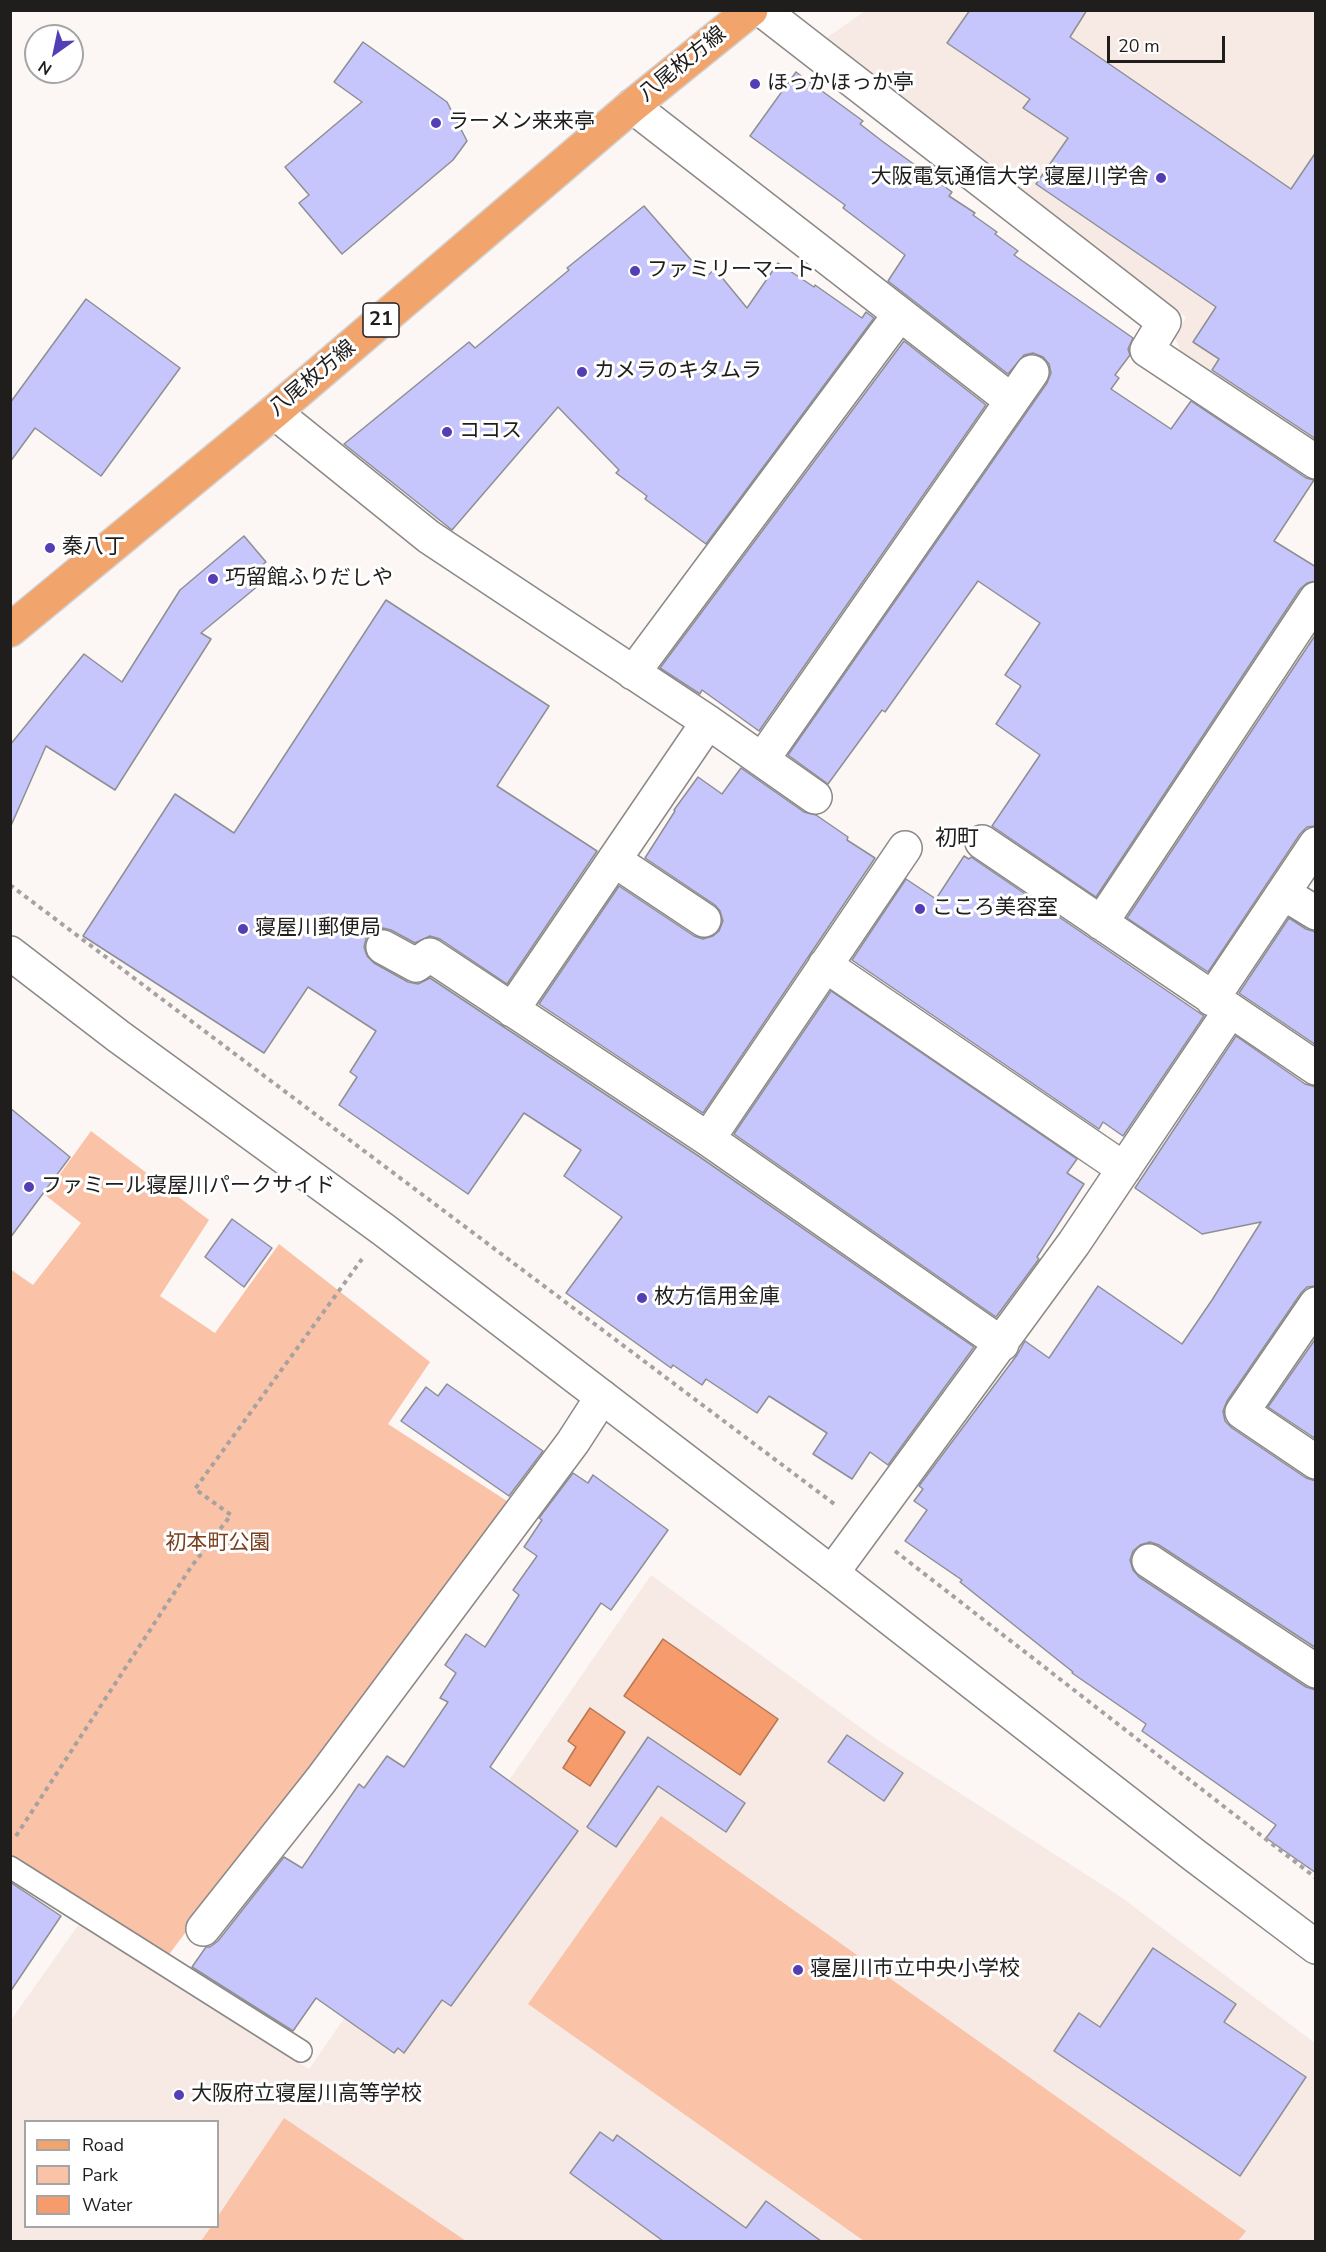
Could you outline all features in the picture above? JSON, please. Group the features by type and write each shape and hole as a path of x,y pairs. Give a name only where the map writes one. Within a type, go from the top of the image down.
{"main road":[{"name":"八尾枚方線","path":"10,630 274,412 632,106 751,10"}],"street":[{"path":"762,10 1164,322 1147,350 1316,462"},
{"path":"632,106 1012,401"},
{"path":"633,673 900,314"},
{"path":"762,760 1032,372"},
{"path":"274,412 429,537 815,797"},
{"path":"1101,923 1316,599"},
{"path":"512,1010 708,723"},
{"path":"982,842 1316,1068"},
{"path":"832,1573 1002,1344 1124,1169 1221,1005 1283,893 1316,844"},
{"path":"708,1139 905,848"},
{"path":"614,860 704,920"},
{"path":"1283,893 1316,913"},
{"path":"382,947 416,965 430,955 708,1139 1002,1344"},
{"path":"10,952 118,1036 384,1230 1316,1947"},
{"path":"825,964 1124,1169"},
{"path":"1316,1304 1242,1412 1316,1462"},
{"path":"203,1929 335,1761 573,1443 602,1397"},
{"path":"1149,1561 1316,1671"}],"lane":[{"path":"10,1867 301,2051"}],"path":[{"path":"10,885 839,1507"},
{"path":"10,1844 191,1567 231,1515 195,1489 384,1230"},
{"path":"886,1544 1316,1878"}],"shaded area":[{"name":"大阪電気通信大学 寝屋川学舎","path":"865,11 1315,11 1315,445 1182,355 1175,337 1186,317 825,39"},
{"name":"寝屋川市立中央小学校","path":"651,1575 879,1741 1121,1897 1315,2043 1315,2241 11,2242 11,2020 79,1924 309,2069"}],"green space":[{"name":"初本町公園","path":"91,1131 209,1220 160,1296 215,1333 279,1244 430,1362 388,1424 510,1503 164,1961 11,1860 10,1269 33,1285 81,1223 45,1195"},
{"path":"661,1816 1246,2231 1238,2241 864,2241 528,2004"},
{"path":"284,2118 466,2241 201,2241 210,2228 219,2228 219,2215"}],"water":[{"path":"663,1639 778,1719 740,1775 624,1696"},
{"path":"590,1708 625,1732 590,1786 563,1768 576,1747 568,1741"}],"building":[{"path":"970,10 1087,10 1070,37 1291,189 1316,152 1316,439 1212,370 1219,359 1193,342 1216,307 1036,184 1068,138 1023,108 1030,99 947,43"},
{"path":"363,42 447,102 467,141 453,160 342,254 299,203 309,195 285,167 362,102 334,82"},
{"path":"796,72 863,121 860,124 882,141 952,192 949,196 975,213 973,215 1018,251 1014,255 1133,338 1128,349 1130,355 1115,375 1119,378 1111,389 1171,429 1191,401 1306,478 1314,480 1274,541 1316,567 1316,581 1307,583 1300,589 1096,897 992,826 1040,755 996,724 1021,686 1005,675 1040,623 978,581 885,712 882,710 828,784 788,755 1047,383 1051,373 1049,364 1043,357 1033,353 1024,355 1008,374 888,281 905,255 843,208 845,205 750,136"},
{"path":"644,206 706,277 715,269 747,308 778,263 814,287 815,285 862,318 866,312 874,318 706,544 645,499 647,496 616,473 619,470 558,407 452,530 344,444 469,342 475,348 569,270 567,268"},
{"path":"86,299 180,368 101,476 35,428 10,462 10,403"},
{"path":"904,341 986,405 759,731 702,690 700,694 660,668"},
{"path":"244,536 266,562 250,575 259,585 201,633 211,639 115,790 46,746 10,828 10,745 84,654 122,682 180,590"},
{"path":"386,600 549,706 497,786 597,851 507,984 440,939 430,936 415,943 383,928 374,931 366,939 364,947 367,956 374,963 408,982 418,984 430,978 697,1155 974,1347 888,1465 870,1452 852,1479 813,1454 827,1433 769,1396 757,1413 706,1379 702,1385 673,1365 671,1368 566,1293 622,1217 564,1176 581,1150 524,1113 468,1194 339,1105 357,1077 350,1072 376,1031 308,987 264,1053 83,936 175,794 234,833"},
{"path":"1316,634 1316,826 1307,827 1300,834 1208,972 1127,918"},
{"path":"741,768 804,812 816,815 848,837 847,840 875,858 703,1113 539,1004 619,886 694,936 703,939 719,931 723,921 715,905 645,858 674,810 698,777 722,794"},
{"path":"964,856 969,859 971,857 1204,1016 1123,1136 1103,1122 1099,1129 852,960 906,879 936,899"},
{"path":"1289,918 1306,929 1316,932 1316,1045 1239,993"},
{"path":"831,991 1077,1159 1067,1173 1084,1184 1037,1257 1039,1259 996,1317 734,1134"},
{"path":"1236,1036 1305,1084 1316,1087 1316,1286 1307,1287 1301,1293 1227,1401 1223,1411 1225,1421 1232,1428 1306,1478 1316,1481 1316,1648 1159,1545 1150,1542 1140,1545 1133,1551 1130,1560 1133,1570 1139,1577 1306,1687 1316,1690 1316,1873 1266,1838 1276,1825 1142,1731 1146,1724 1072,1673 960,1582 962,1580 905,1541 927,1510 914,1501 923,1489 919,1486 1017,1355 1025,1341 1049,1358 1098,1286 1182,1344 1212,1300 1261,1222 1202,1234 1135,1188"},
{"name":"ファミール寝屋川パークサイド","path":"10,1108 70,1157 10,1238"},
{"path":"232,1219 272,1248 244,1287 205,1257"},
{"path":"1316,1338 1316,1439 1268,1407"},
{"path":"447,1384 543,1451 509,1496 401,1421 426,1387 438,1396"},
{"path":"573,1473 588,1483 593,1475 668,1530 611,1610 601,1603 490,1767 578,1831 451,2006 442,2000 404,2053 398,2048 394,2053 316,1998 293,2031 192,1967 206,1947 218,1941 284,1857 302,1868 359,1784 364,1788 387,1756 404,1767 448,1702 440,1698 456,1673 445,1665 466,1634 485,1647 519,1595 513,1590 537,1556 524,1547 542,1520 539,1518"},
{"path":"847,1735 903,1773 884,1801 828,1762"},
{"path":"648,1737 745,1803 726,1832 658,1786 616,1847 587,1827"},
{"path":"10,1882 61,1916 10,1992"},
{"path":"1153,1948 1236,2004 1224,2022 1306,2077 1240,2176 1054,2051 1079,2013 1100,2027"},
{"path":"600,2132 613,2141 617,2135 746,2228 766,2201 821,2241 663,2241 570,2173"}],"place":[{"name":"ほっかほっか亭","path":"755,84"},
{"name":"ラーメン来来亭","path":"436,123"},
{"name":"大阪電気通信大学 寝屋川学舎","path":"1161,178"},
{"name":"ファミリーマート","path":"635,271"},
{"name":"カメラのキタムラ","path":"582,372"},
{"name":"ココス","path":"447,432"},
{"name":"秦八丁","path":"50,548"},
{"name":"巧留館ふりだしや","path":"213,579"},
{"name":"こころ美容室","path":"920,909"},
{"name":"寝屋川郵便局","path":"243,929"},
{"name":"ファミール寝屋川パークサイド","path":"29,1187"},
{"name":"枚方信用金庫","path":"642,1298"},
{"name":"寝屋川市立中央小学校","path":"798,1970"},
{"name":"大阪府立寝屋川高等学校","path":"179,2095"}],"district":[{"name":"初町","path":"957,840"}]}
